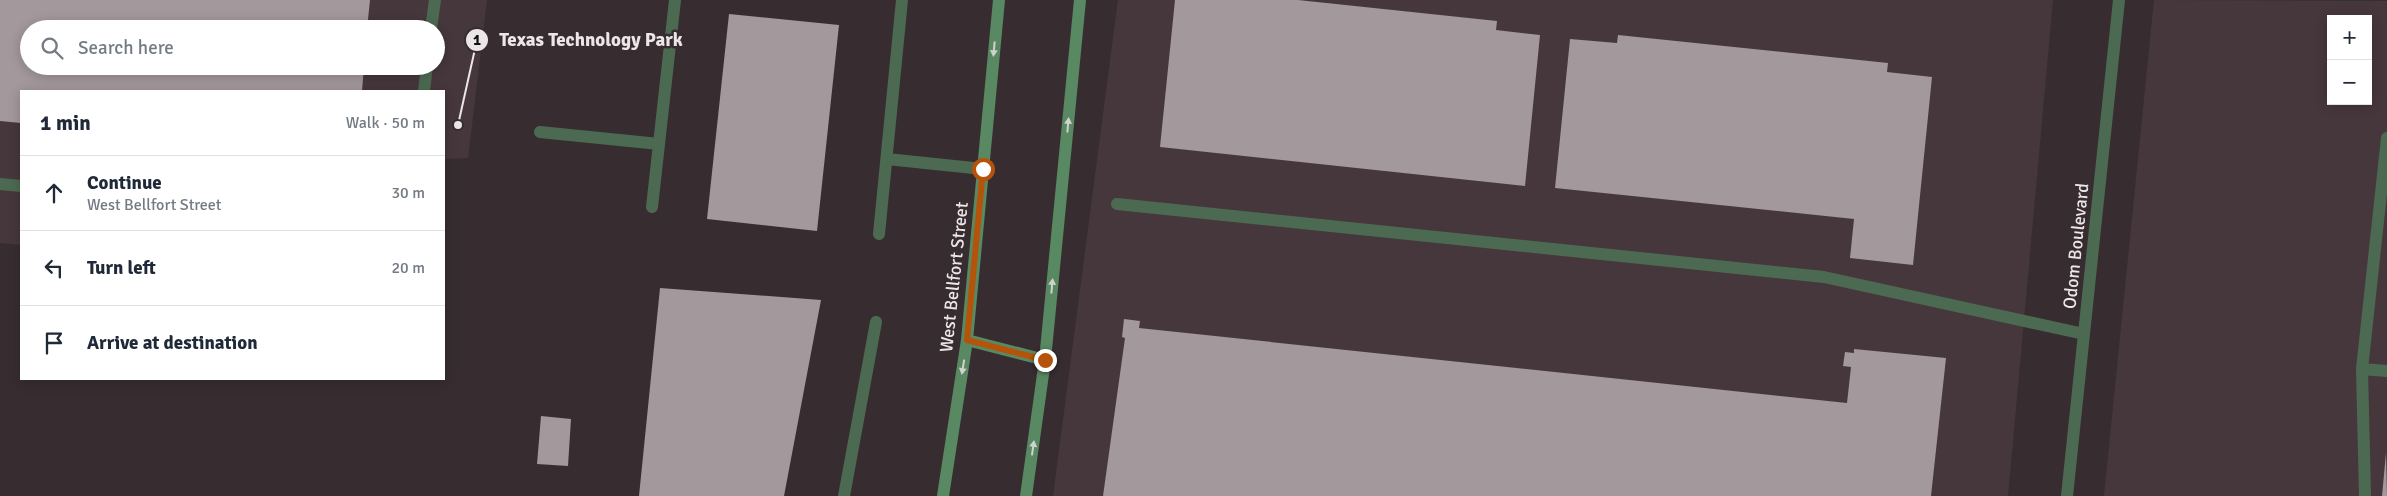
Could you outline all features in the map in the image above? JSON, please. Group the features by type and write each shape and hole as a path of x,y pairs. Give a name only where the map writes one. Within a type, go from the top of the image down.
{"main road":[{"name":"West Bellfort Street","path":"943,496 967,340 999,0"},
{"path":"1026,496 1045,360 1080,0"},
{"path":"967,340 1045,360"}],"street":[{"path":"432,20 435,0"},
{"path":"652,207 675,0"},
{"path":"879,234 902,0"},
{"name":"Odom Boulevard","path":"2067,496 2119,0"},
{"path":"424,90 426,75"},
{"path":"540,132 659,144"},
{"path":"2365,496 2362,369 2387,138"},
{"path":"887,158 983,169"},
{"path":"0,184 20,186"},
{"path":"1117,204 1824,277 2084,334"},
{"path":"844,496 876,322"},
{"path":"2362,369 2387,371"}],"shaded area":[{"path":"0,0 487,0 468,158 445,159 445,90 20,90 20,245 0,243"},
{"path":"1118,0 2053,0 2008,496 1053,496"},
{"path":"2154,0 2387,1 2387,496 2104,496"}],"building":[{"path":"0,0 370,0 368,20 20,20 20,75 363,75 362,90 20,90 20,123 0,121"},
{"path":"1175,0 1298,0 1497,21 1496,30 1540,35 1525,186 1160,147"},
{"path":"729,14 839,25 817,231 707,219"},
{"path":"1618,35 1888,63 1887,72 1932,77 1913,265 1850,258 1854,219 1555,188 1570,39 1617,43"},
{"path":"660,288 821,300 784,496 639,496"},
{"path":"1124,319 1140,321 1139,328 1847,403 1851,367 1843,366 1845,352 1854,353 1854,349 1946,358 1931,496 1103,496 1125,338 1122,337"},
{"path":"541,416 571,419 568,466 537,464"},
{"path":"2386,453 2387,496 2382,496"}],"place":[{"name":"Texas Technology Park","path":"458,125"}],"route":[{"path":"983,169 967,340 1045,360"}]}
